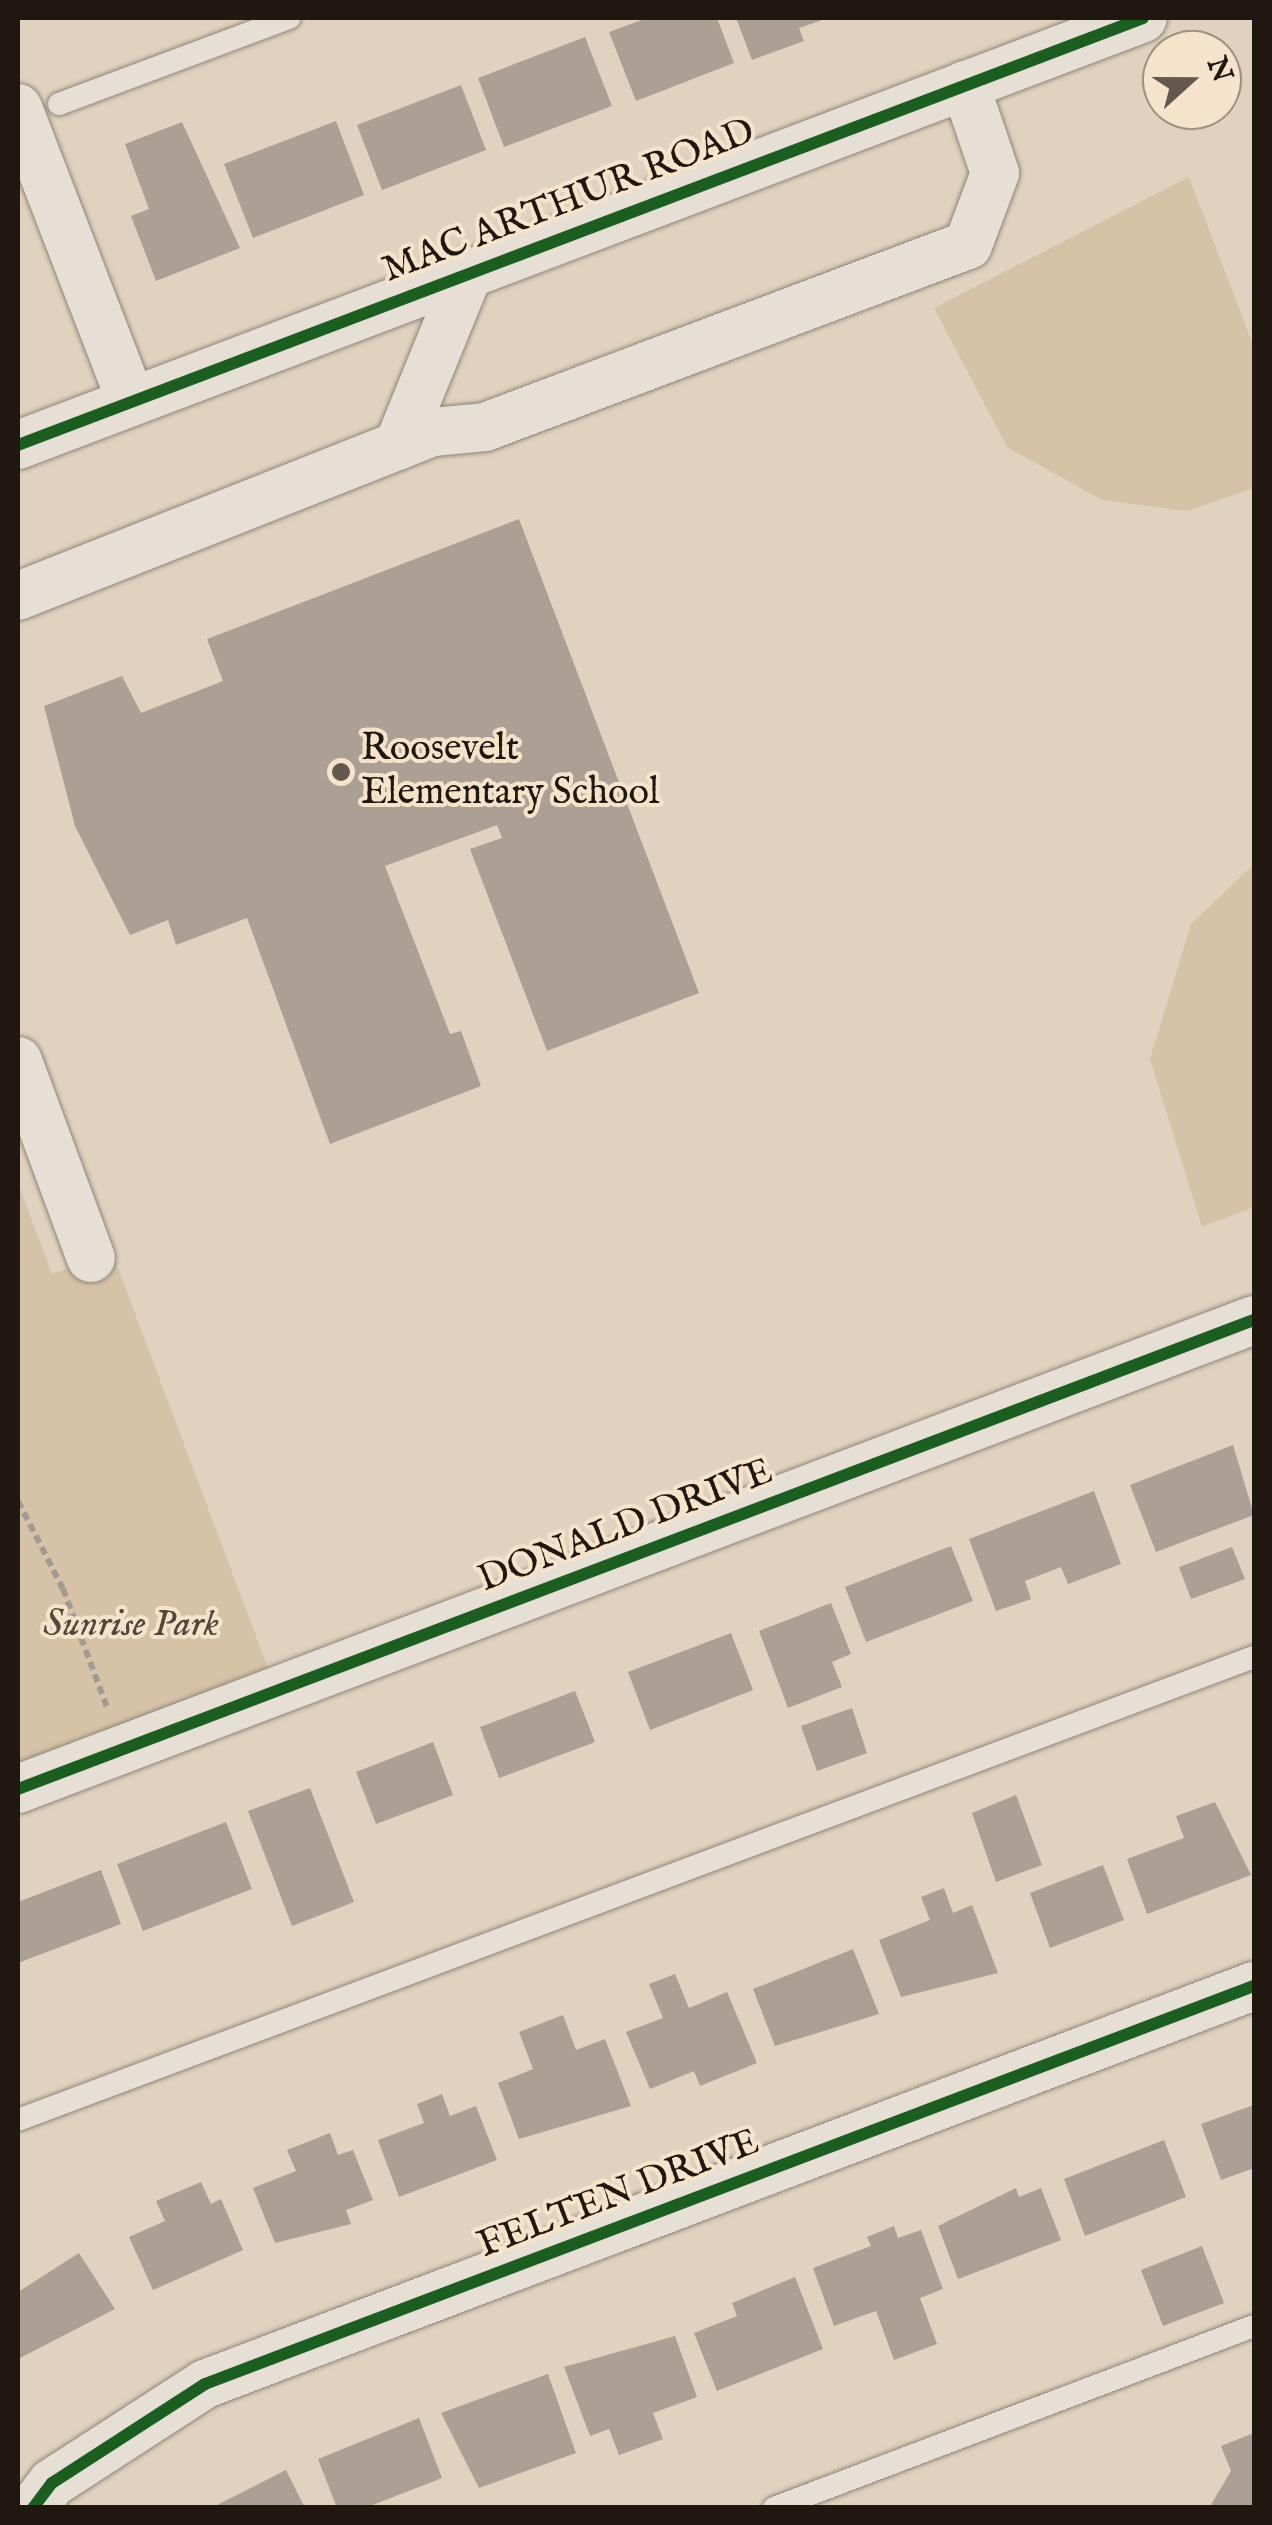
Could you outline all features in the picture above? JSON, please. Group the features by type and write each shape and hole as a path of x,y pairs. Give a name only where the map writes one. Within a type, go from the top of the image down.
{"street":[{"name":"MAC ARTHUR ROAD","path":"18,445 1143,18"},
{"path":"18,596 398,446 485,427 968,245 994,174 965,85"},
{"path":"38,106 131,401"},
{"path":"398,446 469,272"},
{"path":"18,1061 90,1258"},
{"name":"DONALD DRIVE","path":"18,1790 1254,1320"},
{"name":"FELTEN DRIVE","path":"33,2508 52,2483 205,2384 1254,1986"}],"lane":[{"path":"38,106 289,18"},
{"path":"18,2120 1254,1657"},
{"path":"774,2508 1254,2326"}],"path":[{"path":"18,1501 63,1588 120,1752"}],"green space":[{"path":"1189,177 1254,348 1254,488 1187,511 1102,500 1007,447 934,308"},
{"path":"1254,864 1254,1207 1202,1227 1150,1059 1191,924"},
{"name":"Sunrise Park","path":"18,1183 52,1274 112,1252 277,1692 18,1789"}],"building":[{"path":"647,18 717,18 734,63 636,101 609,32"},
{"path":"736,18 828,18 799,28 804,41 752,60"},
{"path":"585,37 612,106 504,147 478,78"},
{"path":"461,85 486,150 382,190 357,125"},
{"path":"336,121 364,195 253,238 224,164"},
{"path":"182,122 240,248 156,281 131,216 149,209 125,144"},
{"name":"Roosevelt Elementary School","path":"519,519 699,993 547,1051 470,849 502,838 497,825 385,866 450,1034 461,1031 481,1086 330,1144 247,918 176,945 168,920 130,935 75,826 44,706 122,676 141,713 223,681 207,639"},
{"path":"1233,1445 1254,1515 1156,1552 1130,1485"},
{"path":"1094,1491 1121,1564 1068,1584 1061,1567 1025,1581 1031,1599 996,1611 969,1539"},
{"path":"951,1546 973,1601 866,1642 845,1587"},
{"path":"1232,1547 1245,1579 1191,1599 1179,1567"},
{"path":"831,1603 851,1654 832,1662 842,1687 788,1708 759,1631"},
{"path":"731,1633 753,1690 650,1730 628,1672"},
{"path":"575,1691 595,1742 499,1778 480,1727"},
{"path":"852,1708 867,1753 817,1771 801,1726"},
{"path":"433,1742 453,1795 376,1824 356,1772"},
{"path":"310,1788 354,1902 292,1926 248,1811"},
{"path":"1016,1795 1042,1865 996,1882 972,1813"},
{"path":"1215,1802 1251,1875 1147,1914 1127,1859 1184,1838 1176,1816"},
{"path":"226,1822 252,1889 143,1931 117,1864"},
{"path":"1103,1865 1124,1920 1050,1948 1030,1893"},
{"path":"101,1870 121,1924 18,1963 18,1902"},
{"path":"944,1888 953,1913 972,1905 998,1973 901,1997 879,1940 930,1920 921,1897"},
{"path":"853,1949 879,2014 775,2046 753,1989"},
{"path":"675,1974 689,2008 727,1992 757,2063 700,2086 694,2071 650,2089 626,2032 663,2018 649,1984"},
{"path":"563,2015 576,2050 605,2039 631,2106 519,2139 498,2083 533,2069 519,2032"},
{"path":"442,2094 450,2116 476,2106 497,2160 399,2197 378,2140 424,2123 417,2104"},
{"path":"1254,2105 1254,2168 1221,2180 1201,2124"},
{"path":"330,2133 338,2155 353,2150 373,2200 346,2210 351,2224 275,2243 253,2188 296,2171 287,2150"},
{"path":"1164,2140 1186,2197 1085,2236 1064,2179"},
{"path":"201,2182 211,2204 221,2199 243,2250 153,2290 129,2237 165,2221 156,2201"},
{"path":"1016,2188 1019,2197 1041,2188 1061,2240 958,2279 938,2226"},
{"path":"894,2226 898,2238 921,2230 943,2289 920,2298 937,2344 894,2360 876,2311 834,2326 813,2268 871,2246 867,2237"},
{"path":"1202,2246 1224,2303 1163,2326 1141,2270"},
{"path":"79,2253 115,2309 18,2359 18,2292"},
{"path":"795,2277 823,2349 717,2391 694,2333 737,2316 732,2303"},
{"path":"675,2336 697,2397 653,2413 663,2439 619,2455 609,2429 590,2436 564,2367"},
{"path":"548,2374 576,2453 479,2488 441,2413"},
{"path":"419,2418 442,2478 365,2508 337,2508 318,2459"},
{"path":"1254,2433 1254,2508 1209,2508 1231,2471 1221,2446"},
{"path":"286,2470 305,2508 211,2508"}],"cycle path":[{"path":"18,445 1143,18"},
{"path":"18,1789 1254,1320"},
{"path":"33,2508 52,2483 205,2384 1254,1986"}],"place":[{"name":"Roosevelt Elementary School","path":"341,772"}]}
